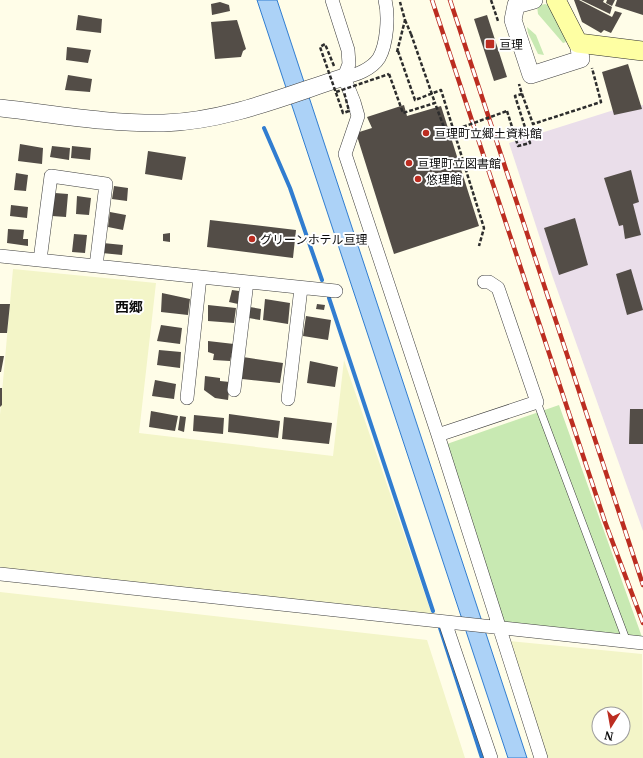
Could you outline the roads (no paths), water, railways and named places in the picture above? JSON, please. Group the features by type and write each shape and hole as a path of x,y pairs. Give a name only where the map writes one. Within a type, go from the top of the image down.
{"main road":[{"path":"556,0 578,43 643,51"}],"street":[{"path":"332,0 348,50 350,64 336,82"},
{"path":"0,108 128,122 165,123 234,112 336,82 370,67 379,58 386,31 388,11 385,0"},
{"path":"534,0 516,5 513,20 531,75 581,59 578,43"},
{"path":"336,82 354,102 358,116 345,154 438,435 494,628 540,758"},
{"path":"40,260 51,176 106,184 96,266"},
{"path":"0,256 336,291"},
{"path":"187,398 200,277"},
{"path":"234,390 247,282"},
{"path":"438,435 537,402 498,288 488,282 484,282"},
{"path":"288,399 301,288"},
{"path":"0,574 643,643"},
{"path":"450,622 491,758"}],"lane":[{"path":"537,402 627,642"}],"water":[{"path":"257,0 277,0 527,758 508,758"}],"waterway":[{"path":"264,128 290,188 322,280"},
{"path":"329,298 433,611"},
{"path":"440,628 482,758"}],"railway":[{"path":"432,0 605,522 643,623"},
{"path":"450,0 643,585"}],"place":[{"name":"亘理","path":"490,44"},
{"name":"亘理町立郷土資料館","path":"426,133"},
{"name":"亘理町立図書館","path":"409,163"},
{"name":"悠理館","path":"418,179"},
{"name":"グリーンホテル亘理","path":"252,239"}],"district":[{"name":"西郷","path":"129,307"}]}
